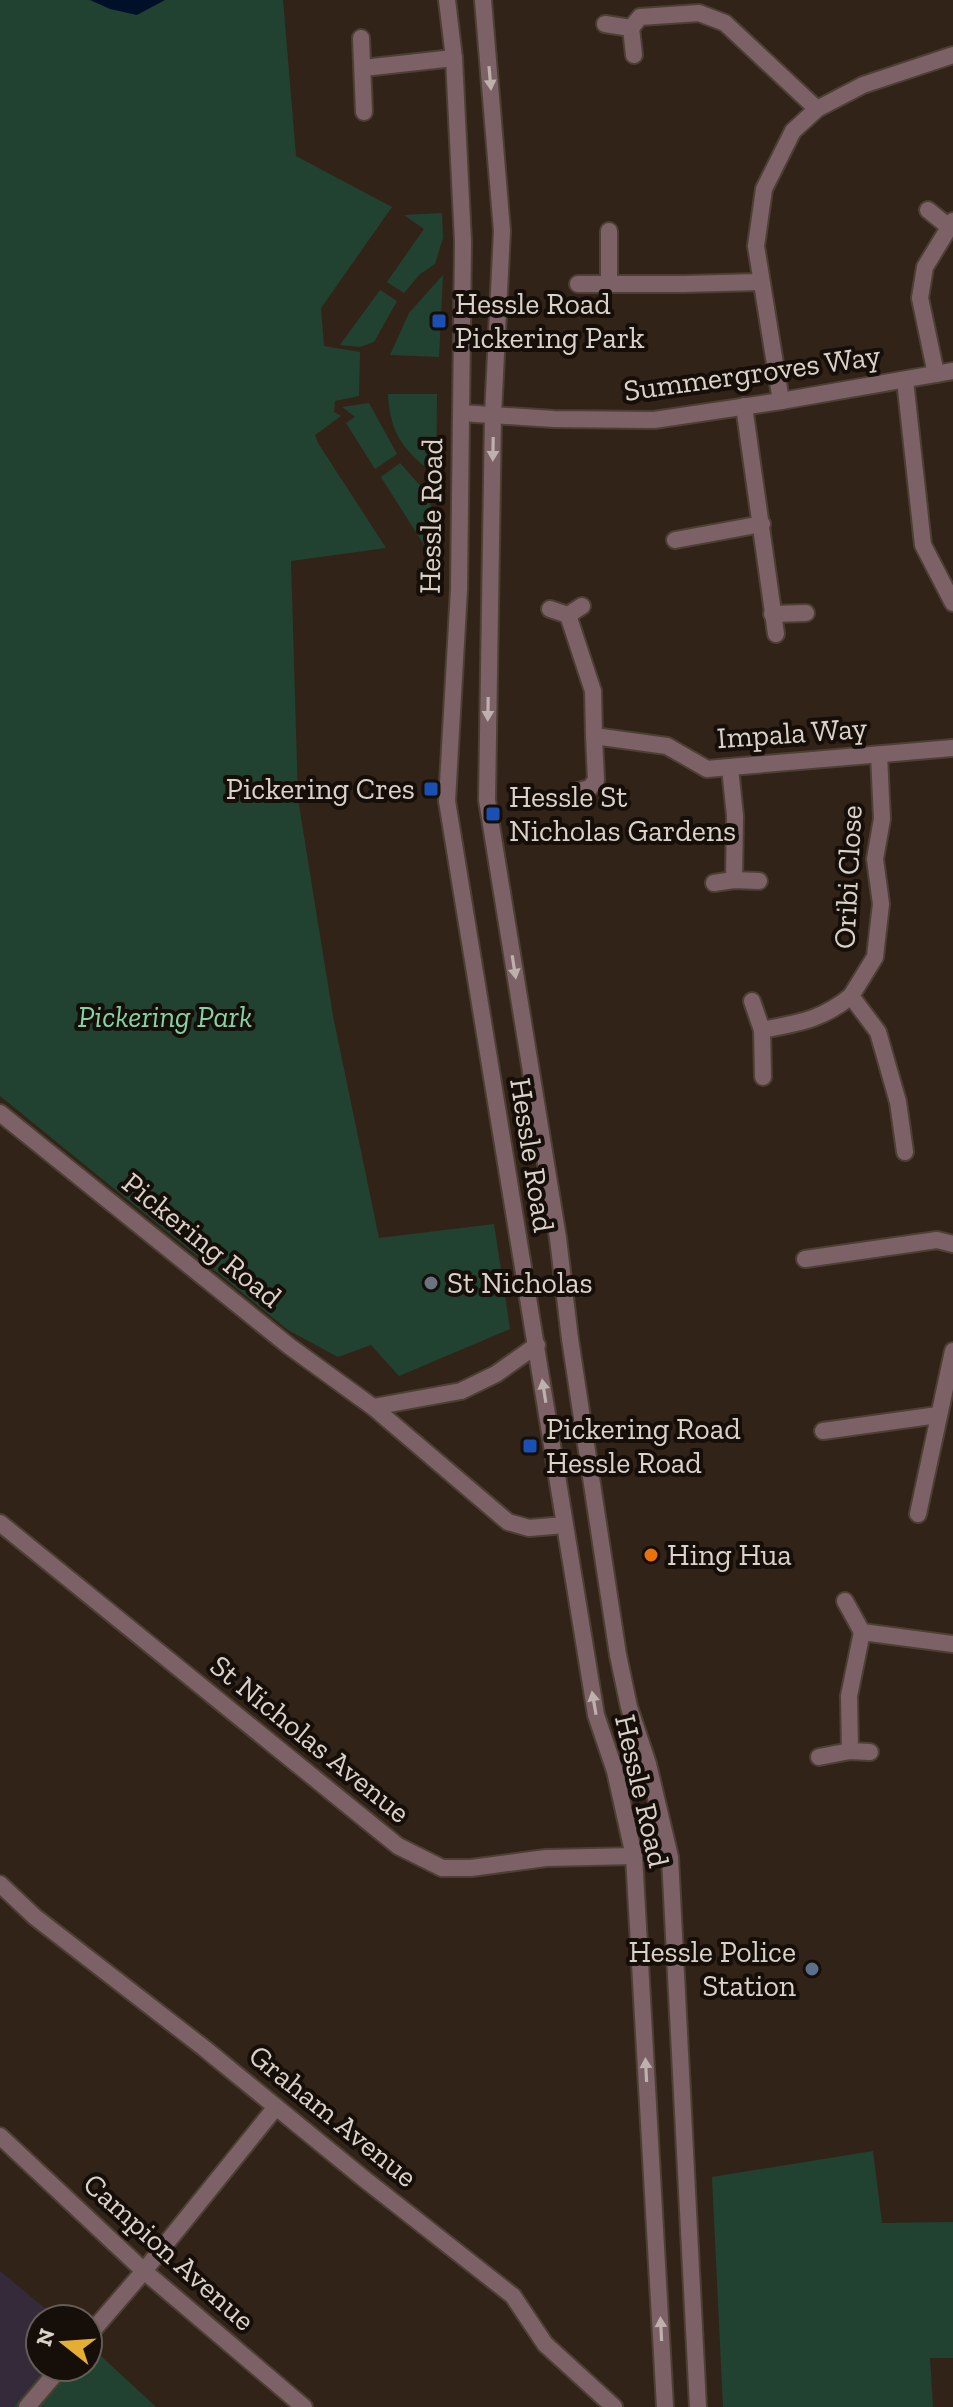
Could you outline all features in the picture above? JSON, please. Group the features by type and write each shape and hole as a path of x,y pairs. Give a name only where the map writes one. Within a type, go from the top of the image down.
{"street":[{"name":"Hessle Road","path":"447,0 454,58 463,242 459,589 447,801 596,1715 615,1771 634,1856 665,2407"},
{"name":"Hessle Road","path":"483,0 502,231 493,415 487,800 558,1238 570,1339 618,1655 670,1857 698,2407"},
{"path":"634,55 631,28 640,17 699,13 725,23 817,109"},
{"path":"605,24 631,28"},
{"path":"361,38 364,112"},
{"path":"781,401 756,246 764,189 793,131 817,109 863,85 953,55"},
{"path":"363,68 454,58"},
{"path":"928,210 951,224 925,267 920,298 944,372"},
{"path":"609,231 609,283"},
{"path":"578,284 760,282"},
{"name":"Summergroves Way","path":"461,413 554,419 654,420 944,372"},
{"path":"905,380 923,545 953,603"},
{"path":"744,406 776,634"},
{"path":"675,540 762,524"},
{"path":"459,589 490,591"},
{"path":"550,609 575,610 593,691 596,780 590,788 579,791"},
{"path":"772,614 806,613"},
{"name":"Impala Way","path":"594,736 667,746 707,769 953,748"},
{"name":"Oribi Close","path":"762,1030 802,1022 833,1011 851,996 875,957 881,904 875,859 882,819 879,755"},
{"path":"730,768 735,816 734,880"},
{"path":"714,883 759,881"},
{"path":"851,996 878,1032 898,1102 905,1152"},
{"path":"752,1001 762,1030 763,1077"},
{"name":"Pickering Road","path":"0,1113 289,1346 373,1407 508,1522 529,1528 565,1525"},
{"path":"805,1259 937,1240 953,1244"},
{"path":"373,1407 461,1391 496,1374 537,1345"},
{"path":"918,1514 953,1351"},
{"path":"823,1431 938,1415"},
{"name":"St Nicholas Avenue","path":"0,1523 398,1846 442,1868 471,1868 546,1858 634,1856"},
{"path":"845,1601 862,1632 849,1696 850,1751"},
{"path":"862,1632 953,1644"},
{"path":"819,1757 850,1751 870,1752"},
{"name":"Graham Avenue","path":"0,1884 35,1917 513,2296 545,2344 614,2407"},
{"path":"104,2317 276,2107"},
{"name":"Campion Avenue","path":"0,2136 144,2271 304,2407"},
{"path":"27,2407 47,2383"}],"shaded area":[{"path":"0,2271 39,2303 24,2303 24,2383 33,2383 13,2407 0,2407"}],"green space":[{"name":"Pickering Park","path":"0,0 283,0 296,156 392,207 321,308 324,346 360,352 359,396 335,401 334,412 341,416 315,435 386,548 291,561 298,799 333,1016 379,1238 494,1224 510,1329 399,1376 371,1345 338,1357 288,1330 0,1096"},
{"path":"442,213 443,238 435,264 420,274 404,293 387,282 424,229 404,215"},
{"path":"443,275 439,357 390,355 409,313"},
{"path":"380,290 397,301 374,342 360,347 340,345"},
{"path":"388,394 437,394 436,475 415,458 401,441 392,420"},
{"path":"369,403 397,454 375,469 346,423 355,417 342,407"},
{"path":"400,463 424,490 431,506 433,559 381,477"},
{"path":"873,2151 882,2223 953,2222 953,2358 930,2358 933,2407 723,2407 712,2177"},
{"path":"104,2359 156,2407 13,2407 33,2383 104,2383"}],"water":[{"path":"90,0 165,0 137,15 110,9"}],"place":[{"name":"Hessle Road Pickering Park","path":"439,321"},
{"name":"Pickering Cres","path":"431,789"},
{"name":"Hessle St Nicholas Gardens","path":"493,814"},
{"name":"St Nicholas","path":"431,1283"},
{"name":"Pickering Road Hessle Road","path":"530,1446"},
{"name":"Hing Hua","path":"651,1555"},
{"name":"Hessle Police Station","path":"812,1969"}]}
